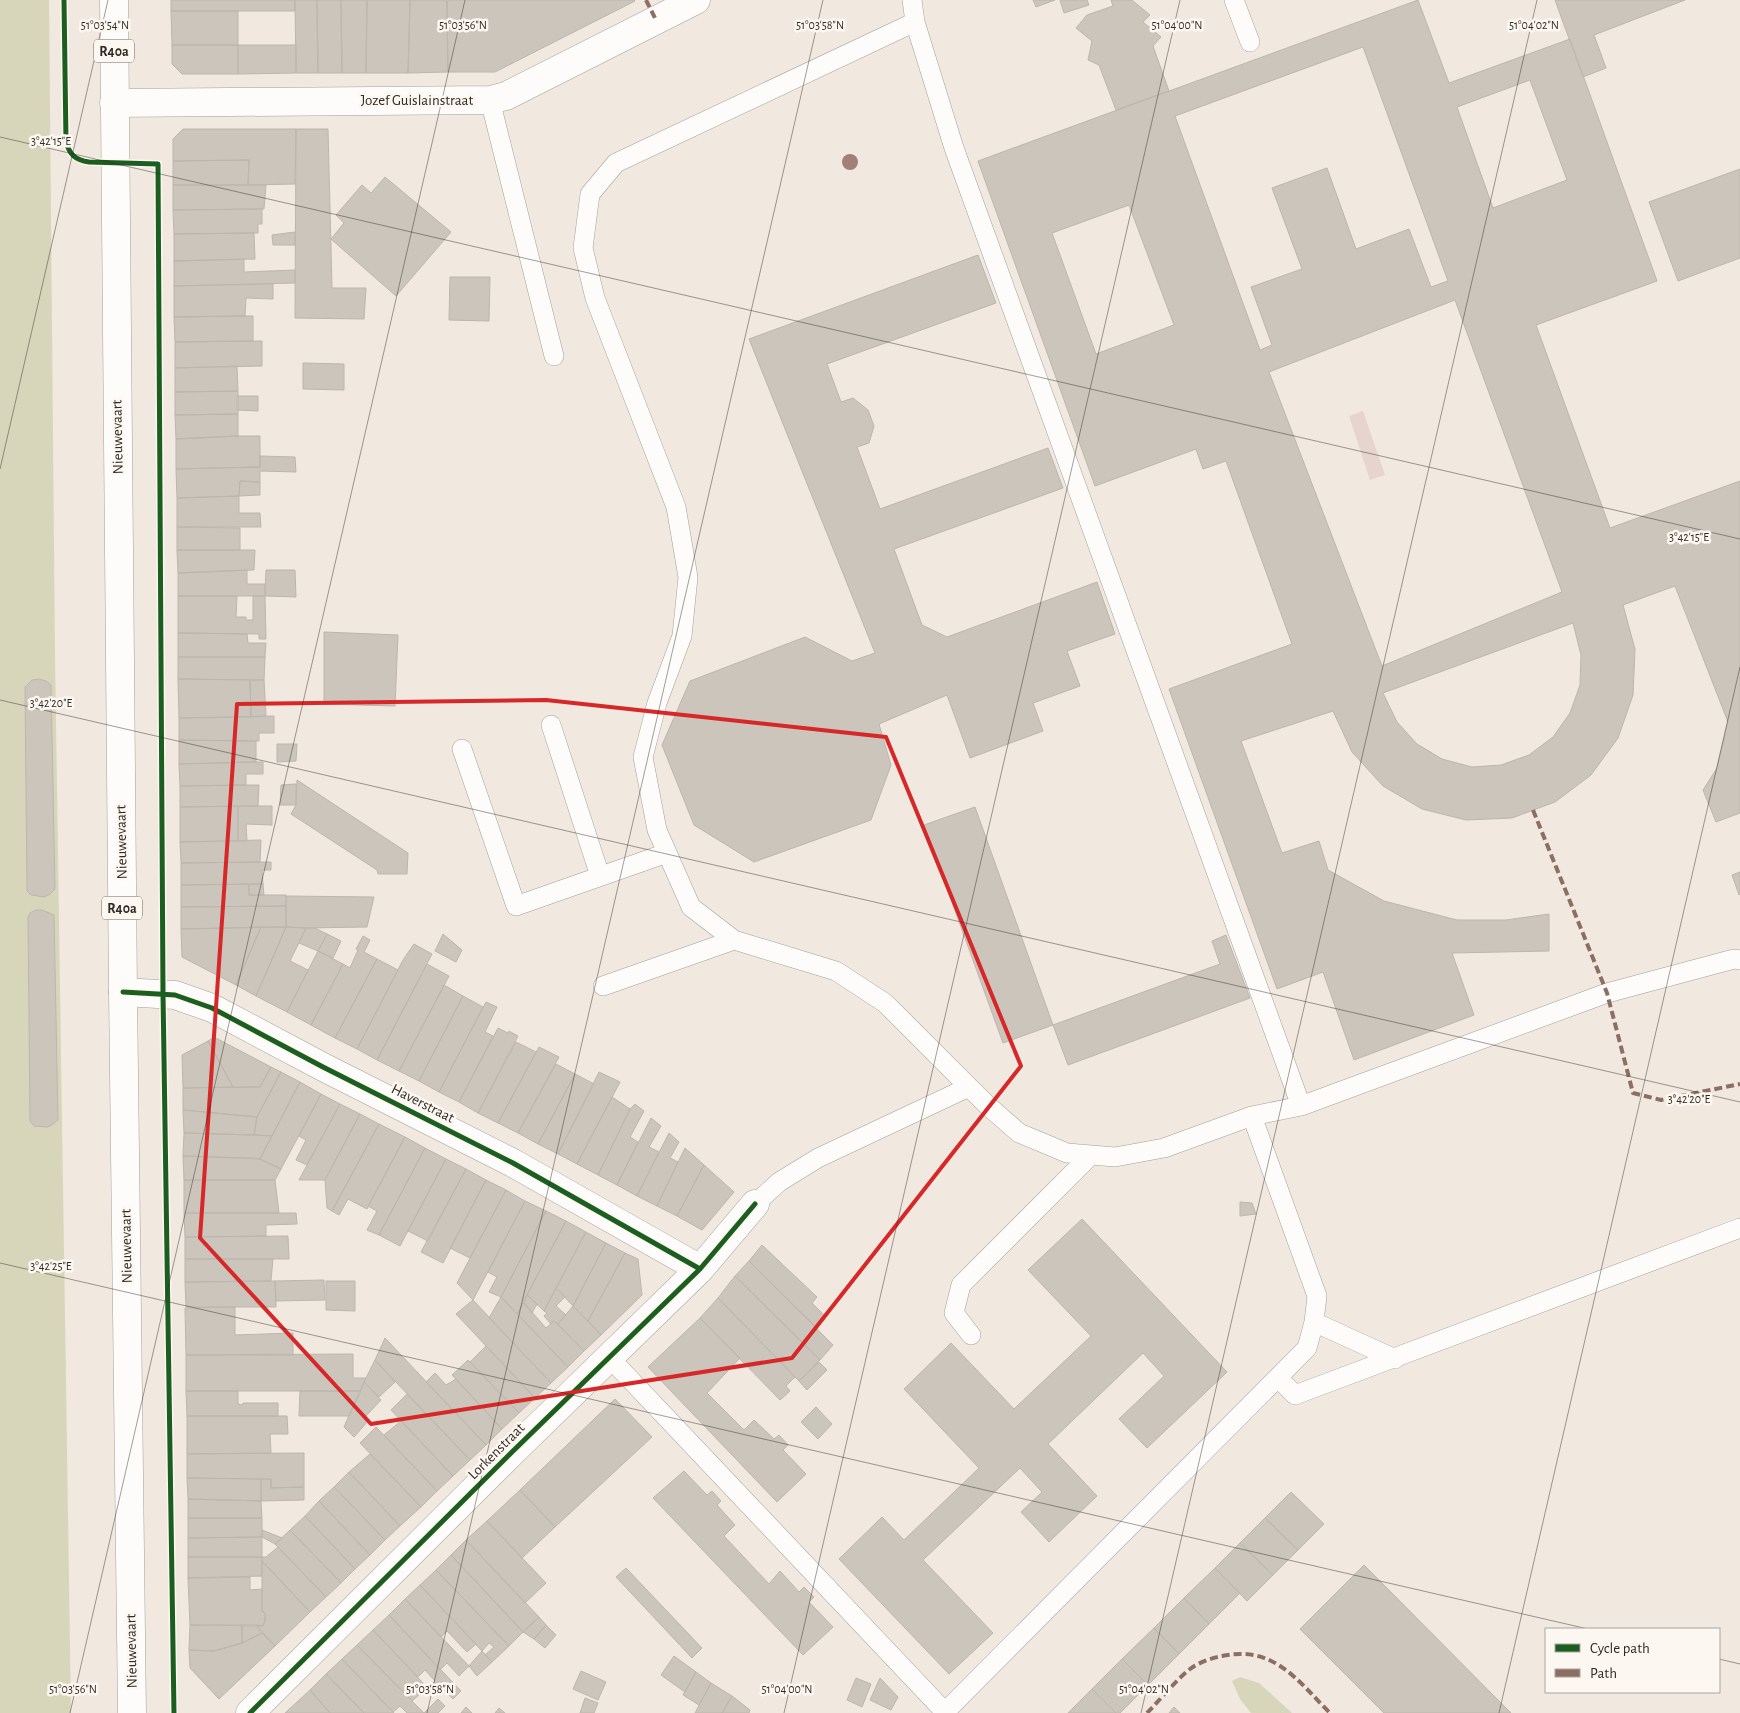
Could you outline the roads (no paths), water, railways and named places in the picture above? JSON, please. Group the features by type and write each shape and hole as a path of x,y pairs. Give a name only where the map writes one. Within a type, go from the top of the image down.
{"street":[{"name":"Nieuwevaart","path":"114,0 132,1713"},
{"name":"Jozef Guislainstraat","path":"114,103 490,100 506,96 696,0"},
{"name":"Haverstraat","path":"123,992 175,995 212,1008 323,1067 513,1163 700,1269"},
{"name":"Lorkenstraat","path":"250,1713 505,1458 700,1269 756,1204"}],"lane":[{"path":"912,0 915,22 954,148 1301,1106"},
{"path":"1234,0 1250,42"},
{"path":"915,22 616,163 590,194 583,248 595,298 676,507 688,577 682,636 658,703 643,757 657,830 691,907 734,940 836,970 885,1002 969,1087 1019,1133 1067,1153 1115,1157 1164,1148 1252,1116 1301,1106 1607,993 1734,959 1740,960"},
{"path":"490,100 554,356"},
{"path":"551,725 600,876"},
{"path":"462,749 516,906 667,854"},
{"path":"603,986 734,940"},
{"path":"756,1204 779,1182 818,1158 969,1087"},
{"path":"609,1357 945,1712 1307,1348 1314,1322 1317,1296 1252,1116"},
{"path":"971,1335 954,1314 961,1285 1091,1155"},
{"path":"1278,1378 1295,1395 1740,1228"},
{"path":"1314,1322 1395,1359"}]}
